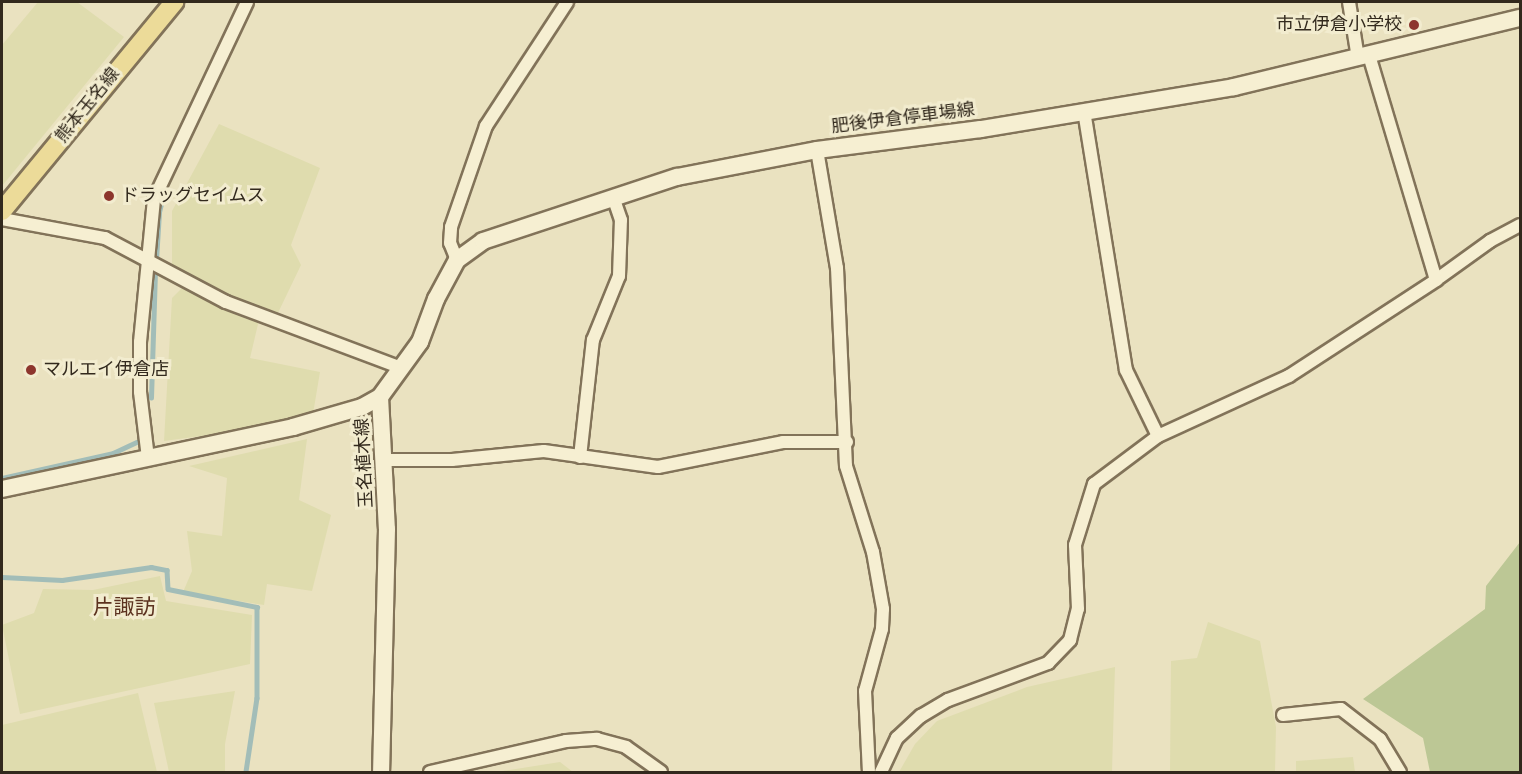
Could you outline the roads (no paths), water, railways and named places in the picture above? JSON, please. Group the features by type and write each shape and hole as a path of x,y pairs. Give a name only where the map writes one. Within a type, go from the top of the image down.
{"main road":[{"name":"熊本玉名線","path":"2,211 174,2"},
{"name":"肥後伊倉停車場線","path":"380,397 420,342 436,299 457,260 483,241 501,234 614,200 677,177 817,150 1234,87 1521,18"},
{"name":"玉名植木線","path":"2,489 326,420 380,397 386,460 387,618 381,772"}],"street":[{"path":"148,458 140,392 147,260 154,199 247,2"},
{"path":"457,260 450,243 451,227 486,126 567,2"},
{"path":"1349,2 1363,56 1436,280"},
{"path":"1084,111 1126,370 1158,436"},
{"path":"817,150 837,268 847,442 846,466 873,552 883,609 882,629 865,691 869,772"},
{"path":"580,457 593,340 619,276 621,220 614,200"},
{"path":"2,219 105,238 226,302 402,368"},
{"path":"881,772 897,738 921,716 948,700 1048,663 1070,640 1078,609 1075,545 1094,483 1158,436 1289,376 1436,280 1490,241 1521,225"},
{"path":"386,460 452,460 544,451 658,467 783,442 847,442"},
{"path":"1283,715 1341,709 1380,739 1400,772"},
{"path":"430,772 566,741 597,739 626,747 661,772"}],"waterway":[{"path":"156,260 159,212 165,188"},
{"path":"151,398 155,271"},
{"path":"2,478 113,453 137,442"},
{"path":"2,577 62,580 151,567 167,570 168,589 257,607 257,698 246,772"}],"place":[{"name":"市立伊倉小学校","path":"1414,25"},
{"name":"ドラッグセイムス","path":"109,196"},
{"name":"マルエイ伊倉店","path":"31,370"}],"district":[{"name":"片諏訪","path":"124,608"}]}
